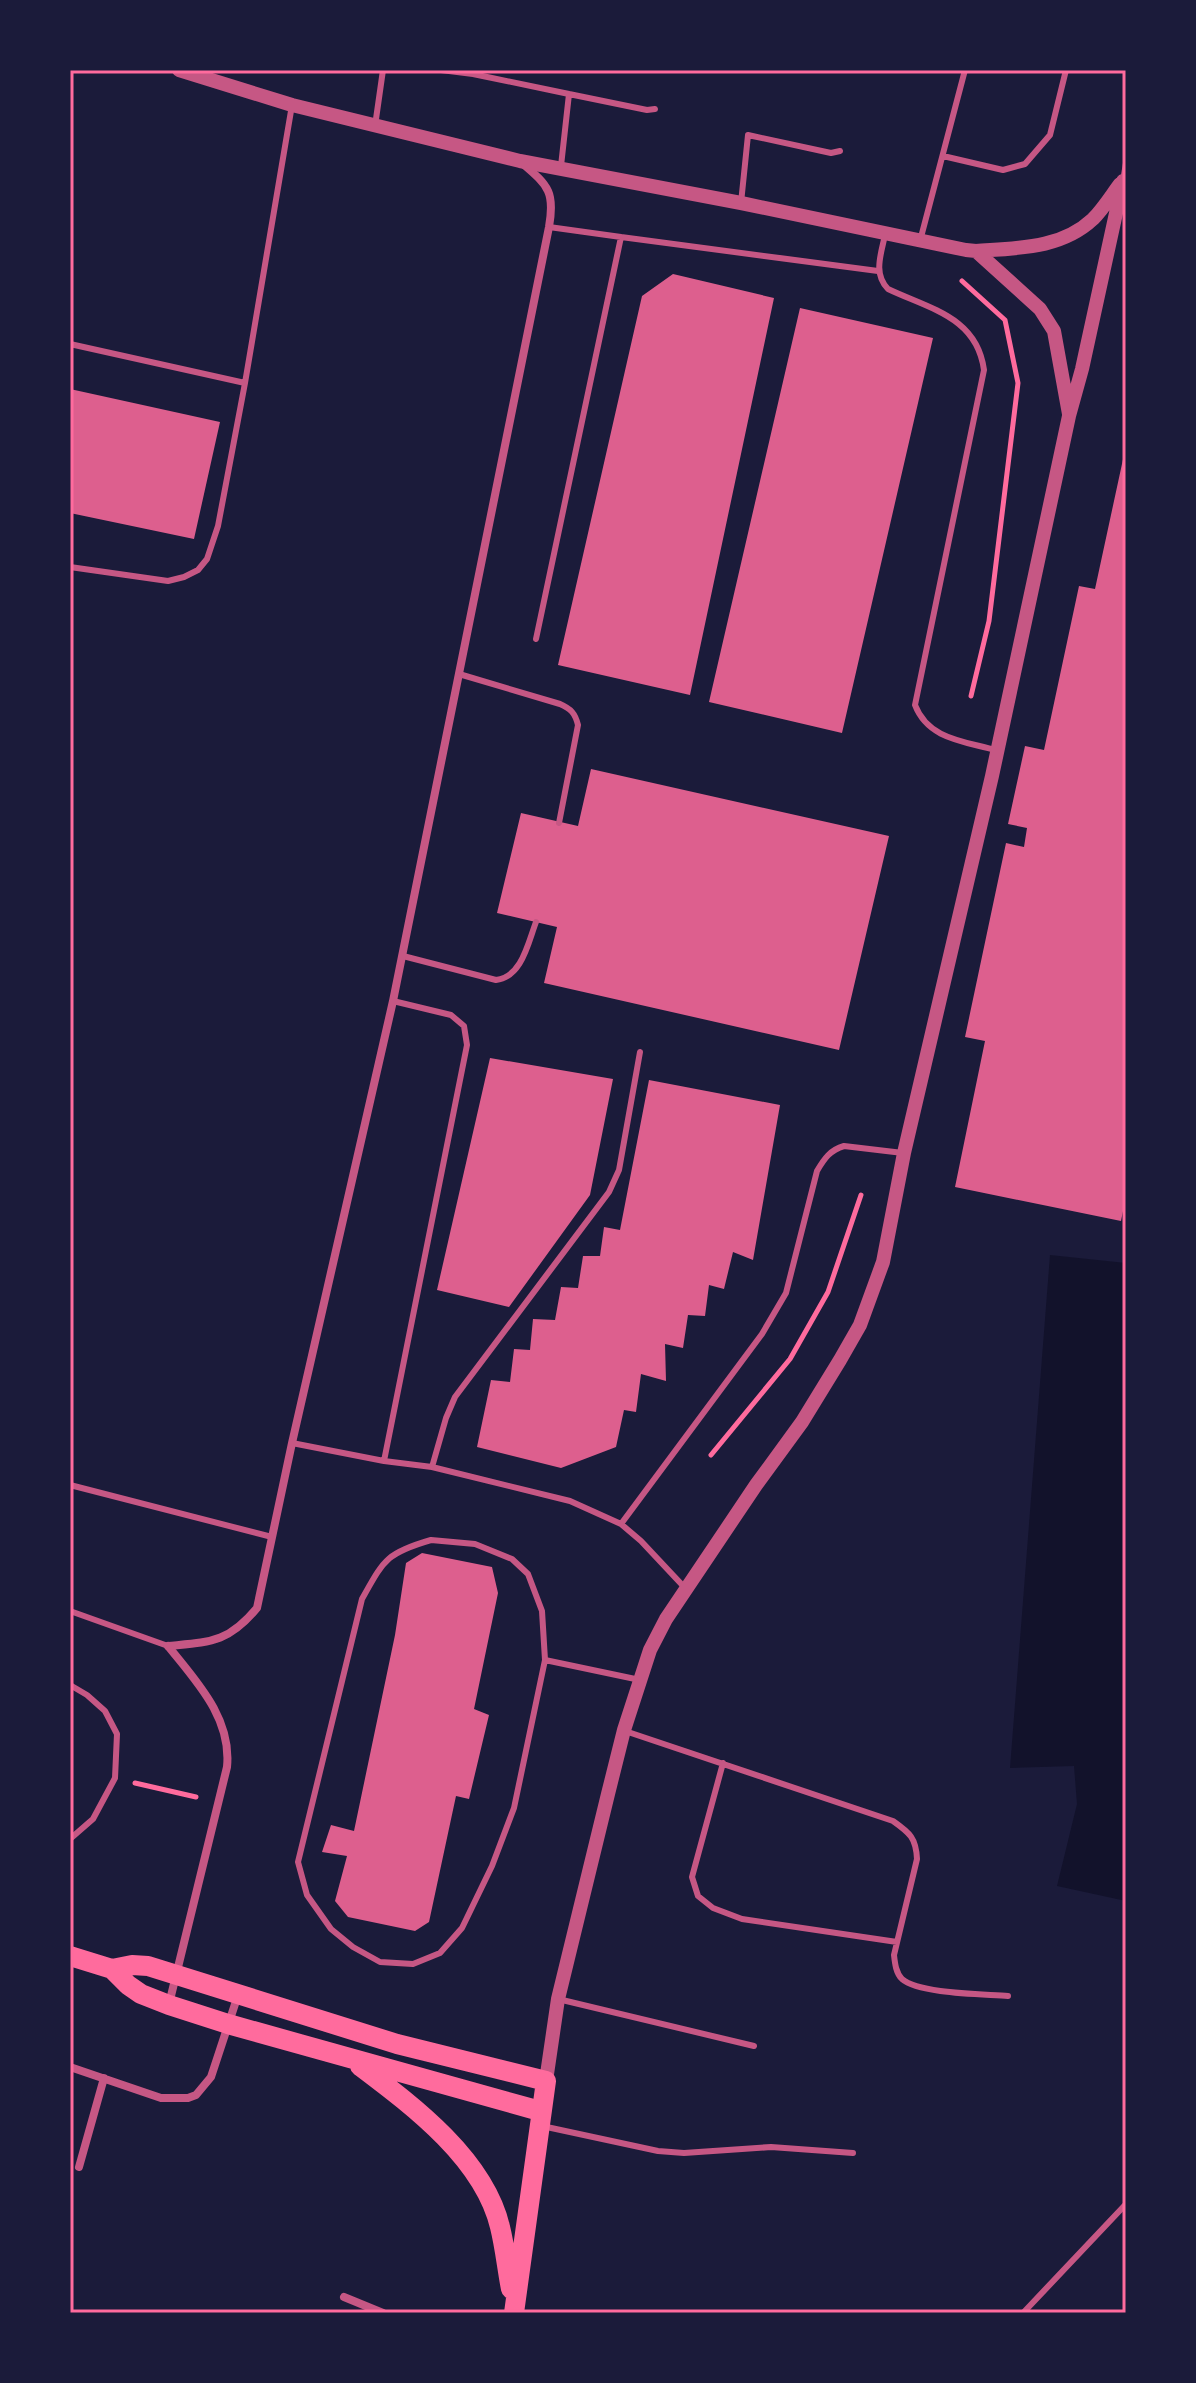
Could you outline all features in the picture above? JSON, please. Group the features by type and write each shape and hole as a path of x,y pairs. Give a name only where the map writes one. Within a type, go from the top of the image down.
{"main road":[{"path":"70,1956 112,1969 141,1994 169,2005 351,2058 539,2118"},
{"path":"112,1969 148,1966 397,2044 546,2081 514,2311"},
{"path":"351,2058 417,2109 468,2164 487,2194 500,2225 514,2311"}],"street":[{"path":"179,70 292,105 520,161 976,251 1057,242 1095,218 1124,181"},
{"path":"168,1646 212,1642 229,1634 257,1608 403,956 553,206 540,178 520,161"},
{"path":"546,2081 558,1999 624,1730 650,1650 686,1589 802,1422 860,1325 883,1262 904,1153 1124,181"},
{"path":"976,251 1040,309 1054,331 1069,416"},
{"path":"168,1646 211,1700 225,1731 229,1752 169,2005"},
{"path":"70,2067 161,2098 196,2095 211,2077 238,1995"},
{"path":"79,2167 104,2078"},
{"path":"344,2297 383,2313"}],"lane":[{"path":"375,126 383,70"},
{"path":"441,70 647,110 655,109"},
{"path":"920,241 965,70"},
{"path":"943,156 1003,170 1025,164 1050,135 1066,70"},
{"path":"561,168 569,94"},
{"path":"70,567 168,581 198,570 207,559 218,526 245,383 292,105"},
{"path":"741,203 748,135 831,153 840,151"},
{"path":"1124,181 1126,163"},
{"path":"549,227 878,271"},
{"path":"885,235 878,271 881,282 888,289 961,323 977,343 984,370 915,705 920,720 933,731 997,751"},
{"path":"536,639 621,237"},
{"path":"70,344 245,383"},
{"path":"459,674 560,704 571,709 576,716 578,725 559,823"},
{"path":"403,956 496,980 505,979 520,964 536,922"},
{"path":"384,1461 467,1045 464,1026 451,1015 393,1001"},
{"path":"432,1467 455,1397 609,1192 619,1170 640,1052"},
{"path":"621,1524 762,1334 786,1293 817,1171 825,1157 844,1146 904,1153"},
{"path":"292,1443 432,1467 570,1501 621,1524 686,1589"},
{"path":"70,1485 272,1537"},
{"path":"431,1540 475,1544 512,1559 528,1574 542,1611 545,1660 514,1808 492,1866 462,1928 440,1953 413,1964 380,1962 353,1947 331,1929 307,1895 298,1862 362,1599 383,1562 405,1548 431,1540"},
{"path":"70,1611 168,1646"},
{"path":"545,1660 640,1680"},
{"path":"70,1685 105,1711 117,1734 115,1778 93,1819 70,1839"},
{"path":"624,1730 893,1821 908,1832 917,1845 917,1859 894,1955 896,1969 902,1978 919,1988 1008,1996"},
{"path":"723,1763 692,1877 698,1896 713,1908 742,1919 897,1942"},
{"path":"558,1999 754,2046"},
{"path":"539,2118 658,2151 684,2153 771,2147 853,2153"},
{"path":"1023,2313 1126,2204"}],"path":[{"path":"962,281 1005,320 1018,383 989,621 971,696"},
{"path":"711,1455 790,1359 828,1292 861,1195"},
{"path":"115,1778 219,1802"}],"shaded area":[{"path":"1050,1255 1126,1263 1126,1901 1057,1886 1077,1804 1074,1766 1010,1768"}],"building":[{"path":"673,274 774,298 690,695 558,665 642,296"},
{"path":"800,308 933,338 842,733 709,702"},
{"path":"70,389 220,422 194,539 70,513"},
{"path":"1125,450 1126,1196 1121,1221 955,1187 985,1041 965,1037 1006,843 1024,847 1027,828 1008,824 1025,746 1044,750 1079,586 1095,589"},
{"path":"591,769 889,836 839,1050 544,983 557,927 497,913 521,813 578,826"},
{"path":"490,1058 613,1079 590,1195 509,1307 437,1290"},
{"path":"649,1080 780,1105 753,1260 733,1252 724,1289 709,1285 705,1316 688,1315 683,1348 665,1344 666,1381 641,1374 636,1412 624,1410 616,1447 561,1468 477,1447 491,1380 510,1382 514,1349 530,1350 533,1319 555,1320 561,1287 578,1288 583,1256 600,1256 604,1227 620,1230"},
{"path":"422,1553 492,1567 498,1593 474,1709 489,1715 469,1799 456,1796 429,1922 415,1931 348,1917 335,1901 347,1856 322,1852 331,1825 354,1831 395,1635 406,1563"}]}
